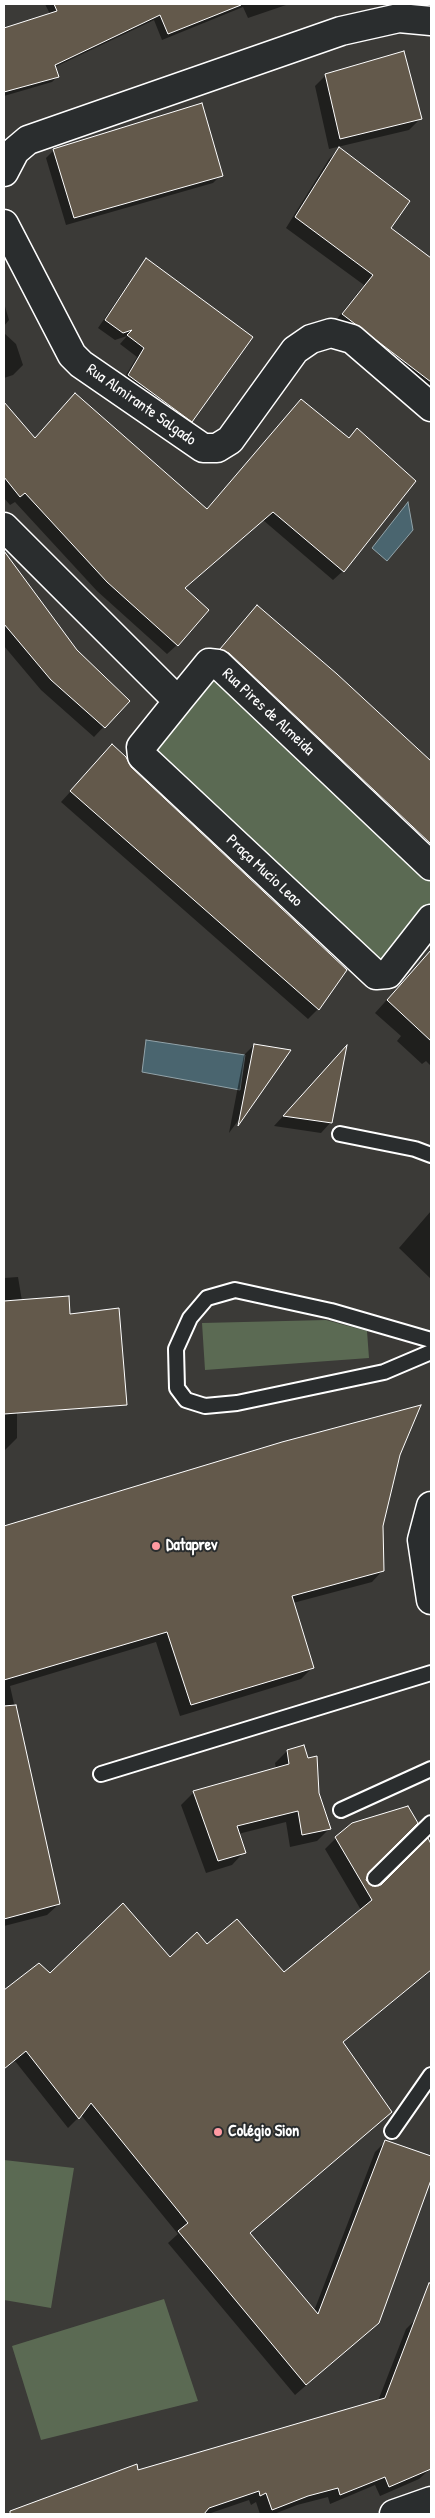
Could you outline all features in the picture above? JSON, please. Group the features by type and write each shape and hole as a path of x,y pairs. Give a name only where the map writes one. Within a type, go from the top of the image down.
{"street":[{"path":"4,172 15,151 28,140 340,31 399,18 431,21"},
{"name":"Rua Almirante Salgado","path":"4,224 72,355 81,364 203,448 217,448 230,440 296,350 311,339 331,333 352,339 431,407"},
{"path":"4,527 178,701"},
{"name":"Rua Pires de Almeida","path":"178,701 209,662 218,664 431,866"},
{"name":"Praça Mucio Leao","path":"178,701 141,747 142,756 376,975 388,974 431,919"},
{"path":"431,1506 422,1540 431,1600"},
{"path":"394,2514 431,2501"}],"lane":[{"path":"340,1134 416,1148 431,1155"},
{"path":"431,1340 331,1311 235,1290 207,1298 190,1318 176,1349 177,1388 186,1400 205,1406 237,1403 384,1372 431,1352"},
{"path":"101,1774 431,1673"},
{"path":"341,1810 431,1769"},
{"path":"375,1878 431,1824"},
{"path":"392,2131 431,2075"}],"green space":[{"path":"204,661 431,860 431,903 375,967 134,743"},
{"path":"326,1320 367,1331 369,1358 205,1370 202,1323"},
{"path":"4,2160 74,2168 51,2308 4,2300"},
{"path":"164,2299 198,2401 41,2440 12,2346"}],"water":[{"path":"408,502 413,530 387,561 372,548"},
{"path":"146,1040 245,1055 240,1090 142,1072"}],"building":[{"path":"54,4 241,5 168,34 160,15 55,65 59,77 4,92 4,28 57,11"},
{"path":"404,51 422,119 340,139 325,74"},
{"path":"202,103 223,176 74,218 53,149"},
{"path":"339,147 410,201 391,228 431,258 431,382 342,314 373,275 295,217"},
{"path":"146,258 253,337 192,422 128,375 144,348 127,335 132,330 123,333 105,320"},
{"path":"75,393 207,509 301,399 349,438 357,428 416,481 344,572 273,512 185,588 209,610 178,646 107,582 25,493 20,497 4,477 4,402 35,438"},
{"path":"4,551 77,650 130,701 105,728 51,680 4,624"},
{"path":"257,605 337,674 431,761 431,844 229,653 220,649"},
{"path":"112,744 126,757 131,767 347,970 319,1010 70,791"},
{"path":"431,950 431,1041 387,1000"},
{"path":"254,1044 291,1050 238,1126"},
{"path":"347,1045 332,1123 283,1116"},
{"path":"69,1296 70,1314 119,1308 127,1405 4,1414 4,1301"},
{"path":"421,1405 400,1455 383,1526 384,1571 292,1596 314,1668 191,1705 167,1632 4,1680 4,1526 282,1442"},
{"path":"16,1705 60,1904 4,1919 4,1706"},
{"path":"304,1745 308,1758 317,1756 319,1793 331,1829 302,1835 298,1811 237,1826 246,1853 218,1861 193,1791 289,1764 287,1750"},
{"name":"Colégio Sion","path":"408,1806 418,1823 369,1872 366,1880 372,1886 381,1885 428,1838 431,1844 431,1970 343,2042 392,2112 250,2233 318,2314 385,2140 431,2156 431,2180 379,2323 306,2385 178,2231 188,2223 91,2103 79,2119 26,2051 4,2069 4,1990 39,1963 50,1973 123,1903 170,1957 197,1932 207,1944 237,1919 284,1972 372,1900 335,1837 352,1823"},
{"path":"429,2283 431,2283 431,2469 389,2487 385,2477 340,2495 338,2488 308,2496 272,2510 266,2493 260,2496 259,2491 209,2508 204,2514 10,2514 10,2511 137,2464 138,2470 385,2398"}],"place":[{"name":"Dataprev","path":"156,1546"},
{"name":"Colégio Sion","path":"218,2132"}]}
